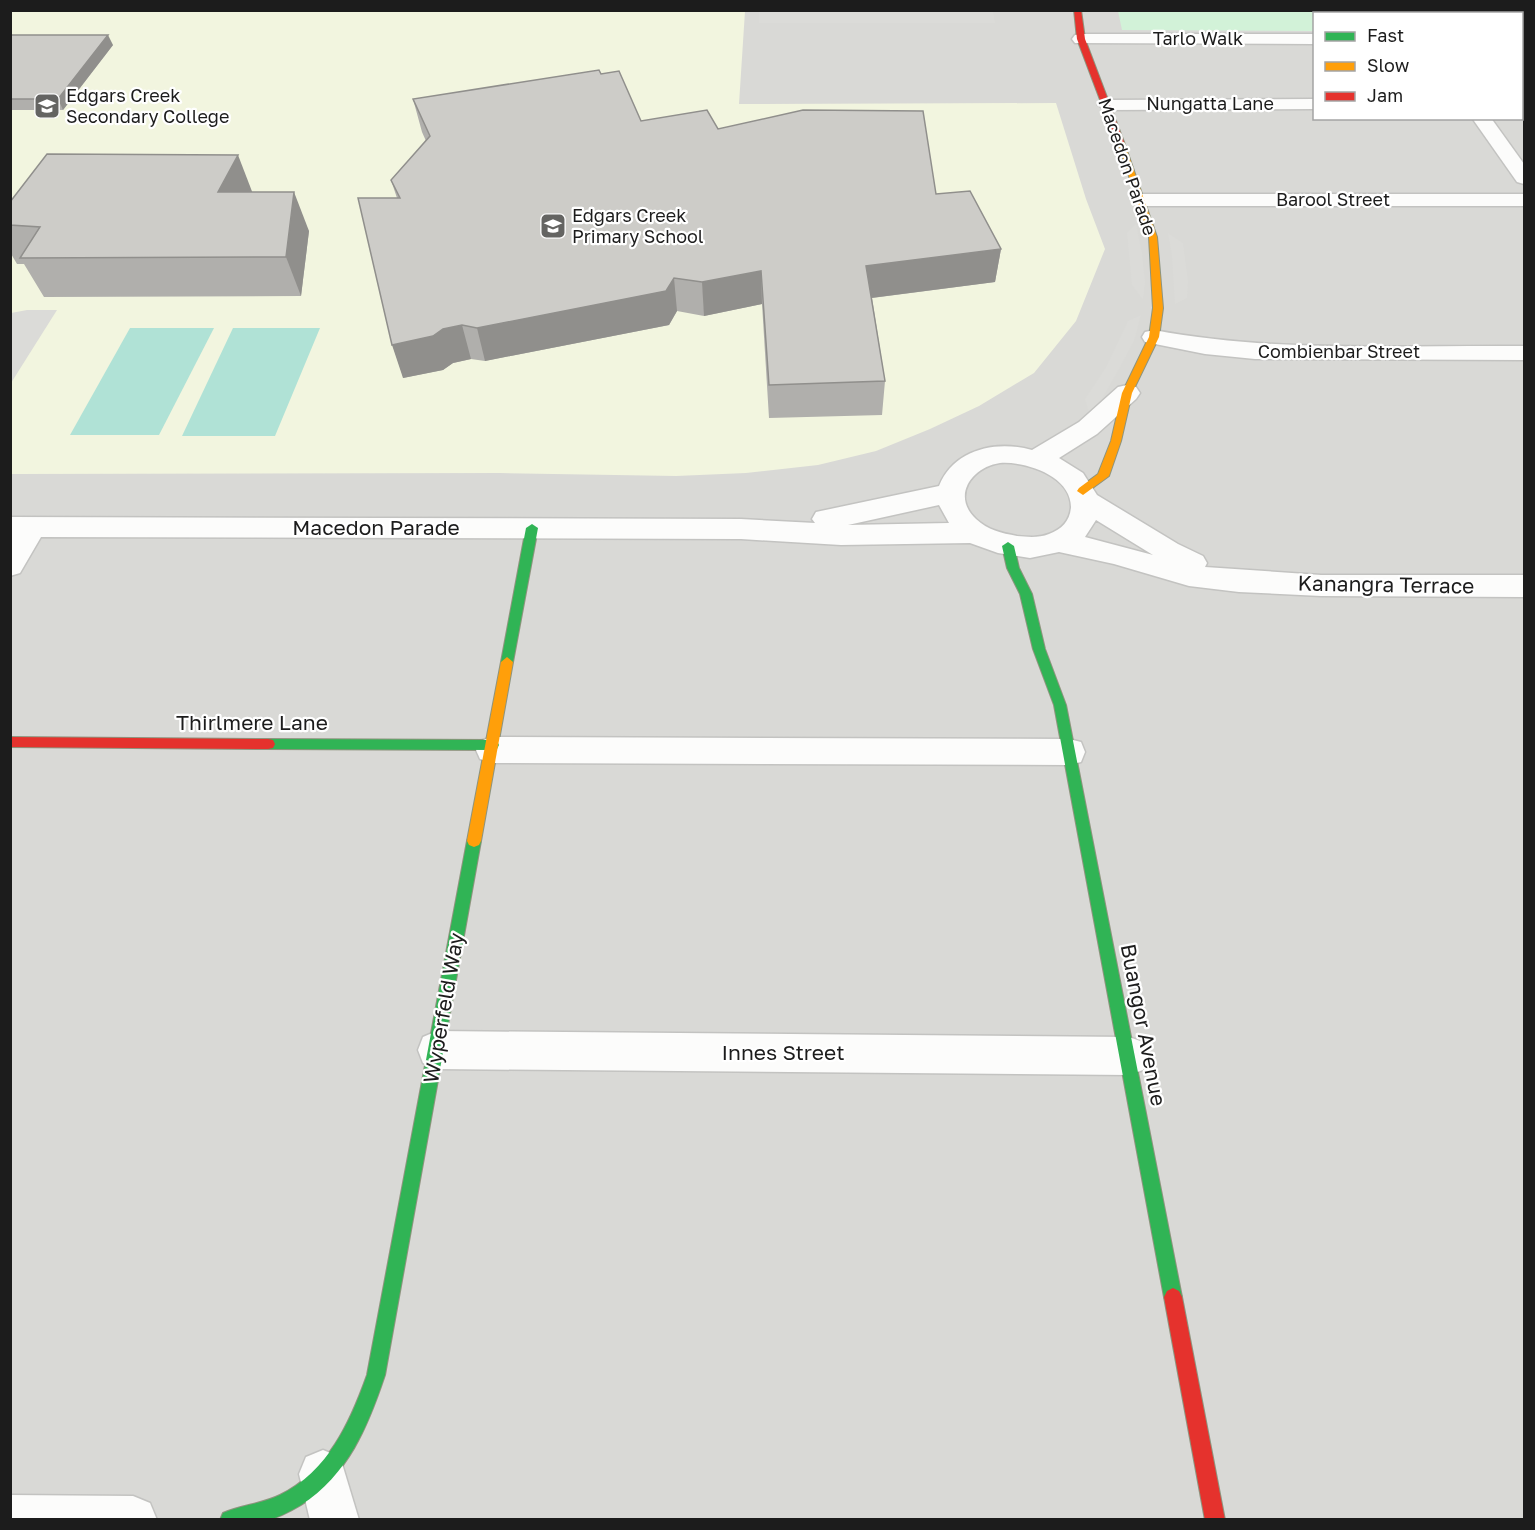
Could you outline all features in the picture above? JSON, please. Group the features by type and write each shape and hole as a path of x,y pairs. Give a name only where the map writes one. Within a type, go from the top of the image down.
{"street":[{"name":"Macedon Parade","path":"1077,10 1081,39 1142,200 1153,237 1158,269 1158,308 1154,337 1127,393 1116,441 1103,476 1085,497"},
{"name":"Tarlo Walk","path":"1081,39 1313,39"},
{"path":"1482,120 1524,178"},
{"name":"Barool Street","path":"1142,200 1524,200"},
{"name":"Combienbar Street","path":"1154,337 1205,347 1255,352 1524,353"},
{"name":"Macedon Parade","path":"1039,458 1088,428 1127,393"},
{"path":"1014,454 1039,458 1066,471 1085,497 1086,514 1081,526 1071,535 1057,542 1034,547 1008,546 976,533 961,521 953,507 950,493 956,477 970,464 990,456 1014,454"},
{"name":"Macedon Parade","path":"741,529 879,510 950,493"},
{"name":"Kanangra Terrace","path":"1085,497 1168,551 1201,566 1248,582"},
{"name":"Macedon Parade","path":"21,527 741,529 841,535 976,533"},
{"path":"10,566 21,527"},
{"name":"Wyperfeld Way","path":"230,1520 272,1512 298,1497 323,1474 343,1451 362,1418 376,1375 532,528"},
{"name":"Kanangra Terrace","path":"1057,542 1112,553 1156,567 1198,576 1248,582 1521,592"},
{"name":"Buangor Avenue","path":"1008,546 1013,568 1026,594 1039,649 1060,705 1129,1056 1215,1520"},
{"name":"Thirlmere Lane","path":"10,742 492,747"},
{"path":"492,747 1069,752"},
{"name":"Innes Street","path":"437,1050 1129,1056"},
{"path":"323,1474 335,1520"},
{"path":"10,1519 133,1520"}],"lane":[{"name":"Nungatta Lane","path":"1106,105 1313,104"}],"shaded area":[{"path":"1365,10 1366,12 1313,12 1313,31 1122,30 1118,11"},
{"name":"Edgars Creek Primary School","path":"10,11 745,11 739,104 1056,103 1086,199 1105,249 1076,321 1034,373 979,406 930,429 876,451 818,465 746,473 676,476 500,473 11,474"},
{"path":"11,11 1524,11 1524,1519 11,1519"},
{"path":"759,11 993,11 995,23 759,23"},
{"path":"1136,224 1145,282 1143,300 1132,285 1127,233"},
{"path":"1168,233 1183,243 1188,281 1187,298 1175,304 1172,256"},
{"path":"27,310 57,310 11,383 11,313"},
{"path":"1141,315 1134,341 1102,399 1089,413 1085,399 1106,367 1128,321"},
{"path":"130,328 214,328 159,435 70,435"},
{"path":"233,328 320,328 275,436 182,436"}],"building":[{"path":"10,35 108,35 58,99 10,99"},
{"path":"599,70 601,74 619,71 641,121 707,110 718,129 803,110 923,111 936,194 970,191 1001,249 866,266 885,381 769,385 761,271 702,282 674,278 666,291 477,328 462,325 443,329 433,336 392,345 358,198 400,198 391,180 430,136 413,99"},
{"path":"47,154 238,155 218,192 294,192 286,257 20,258 40,227 10,225 10,202"}],"traffic: fast":[{"path":"507,662 532,528"},
{"path":"1008,546 1013,568 1026,594 1039,649 1060,705 1173,1297"},
{"path":"268,744 492,745"},
{"path":"230,1520 261,1513 286,1503 308,1489 327,1472 342,1452 366,1403 376,1375 474,841"}],"traffic: slow":[{"path":"1083,491 1103,476 1116,441 1127,393 1154,337 1158,308 1153,237 1120,142"},
{"path":"474,841 507,662"}],"traffic: jam":[{"path":"1077,10 1081,39 1120,142"},
{"path":"10,742 268,744"},
{"path":"1173,1297 1215,1520"}],"place":[{"name":"Edgars Creek Secondary College","path":"47,106"},
{"name":"Edgars Creek Primary School","path":"553,226"}]}
